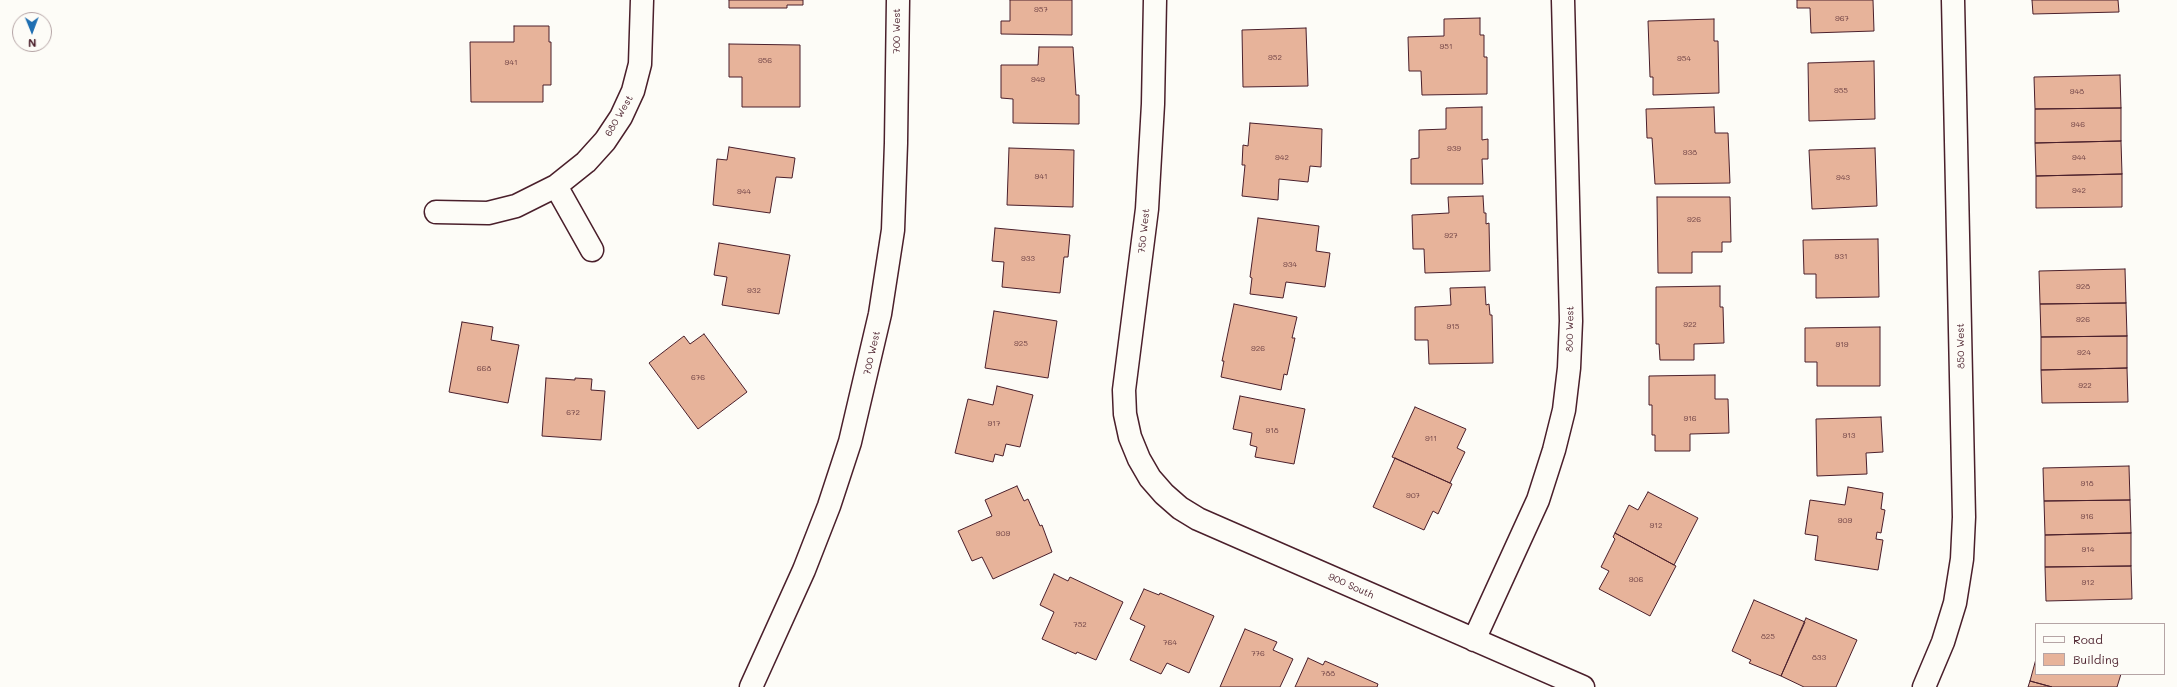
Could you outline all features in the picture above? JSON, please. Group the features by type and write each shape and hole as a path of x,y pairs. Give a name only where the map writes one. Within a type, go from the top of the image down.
{"street":[{"name":"680 West","path":"436,212 488,213 516,206 556,186 586,162 605,141 621,117 633,91 640,64 642,0"},
{"name":"700 West","path":"751,687 804,570 829,506 850,442 880,314 893,230 898,0"},
{"name":"750 West","path":"1139,459 1130,437 1125,414 1124,390 1147,202 1153,104 1155,0"},
{"name":"800 West","path":"1474,640 1538,500 1554,450 1564,410 1569,368 1571,321 1563,0"},
{"name":"850 West","path":"1924,687 1943,642 1955,603 1962,559 1964,517 1953,0"},
{"path":"556,186 592,250"},
{"name":"900 South","path":"1139,459 1150,478 1164,494 1180,508 1198,519 1582,687"}],"building":[{"path":"729,0 803,0 803,5 787,5 787,8 729,8"},
{"path":"1010,0 1072,0 1072,35 1001,34 1001,21 1010,21"},
{"path":"1797,0 1873,0 1874,31 1811,33 1810,8 1797,8"},
{"path":"2032,0 2118,0 2119,12 2033,14"},
{"path":"1480,18 1480,35 1484,35 1484,57 1487,57 1487,94 1422,95 1421,71 1409,71 1408,37 1444,36 1444,19"},
{"path":"1714,19 1714,41 1718,41 1719,93 1653,95 1653,77 1650,77 1648,21"},
{"path":"514,26 549,26 549,42 551,42 551,85 543,85 543,102 471,102 470,42 514,42"},
{"path":"1306,28 1308,86 1243,87 1242,30"},
{"path":"729,44 800,45 800,107 742,107 742,77 729,77"},
{"path":"1039,47 1073,47 1076,95 1079,95 1079,124 1013,123 1013,99 1001,98 1001,65 1038,65"},
{"path":"1874,61 1875,119 1809,121 1808,63"},
{"path":"2120,75 2121,108 2035,109 2034,77"},
{"path":"1482,107 1482,140 1488,139 1488,159 1482,159 1483,184 1411,184 1411,159 1419,158 1419,130 1446,129 1446,108"},
{"path":"1714,107 1715,133 1728,133 1730,183 1655,184 1652,138 1647,138 1646,109"},
{"path":"2121,108 2121,141 2035,143 2035,109"},
{"path":"1250,123 1322,129 1321,167 1310,166 1308,182 1279,179 1278,200 1242,196 1245,165 1242,165 1243,145 1248,146"},
{"path":"2121,141 2122,174 2036,176 2035,143"},
{"path":"729,147 795,158 792,178 776,177 770,213 713,205 717,159 727,160"},
{"path":"1009,148 1074,150 1073,207 1007,205"},
{"path":"1875,148 1877,206 1812,209 1809,150"},
{"path":"2122,174 2122,207 2036,208 2036,176"},
{"path":"1483,196 1486,224 1489,223 1490,271 1425,273 1424,249 1413,249 1412,215 1449,213 1448,197"},
{"path":"1657,197 1730,197 1731,242 1722,242 1722,252 1692,252 1692,273 1658,273"},
{"path":"1258,218 1319,226 1316,251 1330,253 1325,287 1286,282 1283,298 1250,294 1252,278 1250,277"},
{"path":"995,228 1070,235 1068,257 1064,257 1060,293 1002,287 1004,262 992,261"},
{"path":"1878,239 1879,297 1816,298 1816,274 1804,274 1803,240"},
{"path":"719,243 790,255 779,314 722,305 727,277 714,275"},
{"path":"2125,269 2126,303 2040,304 2039,271"},
{"path":"1720,286 1720,307 1723,307 1724,343 1694,344 1694,360 1660,360 1659,344 1656,344 1656,287"},
{"path":"1485,287 1486,305 1489,304 1490,315 1492,315 1493,363 1429,364 1428,340 1415,340 1415,307 1451,305 1450,288"},
{"path":"2126,303 2127,336 2041,337 2040,304"},
{"path":"1234,304 1297,317 1292,338 1295,338 1287,375 1284,374 1281,390 1221,377 1224,361 1222,361"},
{"path":"994,311 1057,321 1048,378 985,368"},
{"path":"462,322 493,327 491,340 519,345 508,403 449,392"},
{"path":"1880,327 1880,386 1817,386 1817,362 1805,362 1805,328"},
{"path":"704,334 747,392 698,429 649,363 684,336 690,344"},
{"path":"2127,336 2127,368 2041,370 2041,337"},
{"path":"2127,368 2128,402 2042,403 2041,370"},
{"path":"1715,375 1715,399 1728,399 1729,433 1690,434 1690,451 1655,451 1655,435 1652,435 1652,405 1649,405 1649,376"},
{"path":"546,378 575,380 575,378 592,379 591,390 605,391 601,440 542,436"},
{"path":"997,386 1033,395 1020,447 1006,444 1003,456 995,454 993,462 955,453 968,399 993,405"},
{"path":"1240,396 1305,409 1294,464 1255,457 1257,447 1250,445 1252,433 1233,429"},
{"path":"1415,407 1466,429 1457,448 1465,452 1450,483 1392,457"},
{"path":"1881,417 1883,452 1866,453 1867,474 1817,476 1816,419"},
{"path":"1395,458 1452,484 1438,514 1433,511 1424,530 1373,507"},
{"path":"2129,466 2130,500 2044,501 2043,468"},
{"path":"1017,486 1024,501 1028,499 1040,526 1042,525 1052,552 993,579 982,557 972,561 958,531 992,516 985,500"},
{"path":"1848,487 1883,493 1881,509 1885,510 1881,533 1877,532 1876,539 1883,540 1878,570 1815,560 1818,536 1805,534 1810,500 1845,505"},
{"path":"1648,492 1698,518 1674,565 1615,533 1629,505 1638,510"},
{"path":"2130,500 2131,533 2045,535 2044,501"},
{"path":"1615,533 1676,566 1650,616 1599,589 1609,571 1601,567 1615,539 1613,537"},
{"path":"2131,533 2131,566 2045,567 2045,535"},
{"path":"2131,566 2132,599 2046,601 2045,567"},
{"path":"1054,574 1068,581 1070,577 1123,602 1096,660 1077,652 1076,654 1042,639 1054,612 1040,605"},
{"path":"1144,589 1159,595 1160,593 1214,616 1189,673 1167,663 1161,674 1130,660 1145,626 1130,619"},
{"path":"1754,600 1805,622 1781,676 1749,663 1751,660 1732,651"},
{"path":"1806,618 1857,640 1836,687 1804,687 1781,676"},
{"path":"1245,629 1277,642 1273,650 1293,659 1280,687 1220,687"},
{"path":"1308,658 1323,665 1325,661 1378,684 1377,687 1295,687"},
{"path":"2035,663 2035,675 2121,675 2117,687 2052,687 2030,681"},
{"path":"2030,681 2052,687 2028,687"}]}
